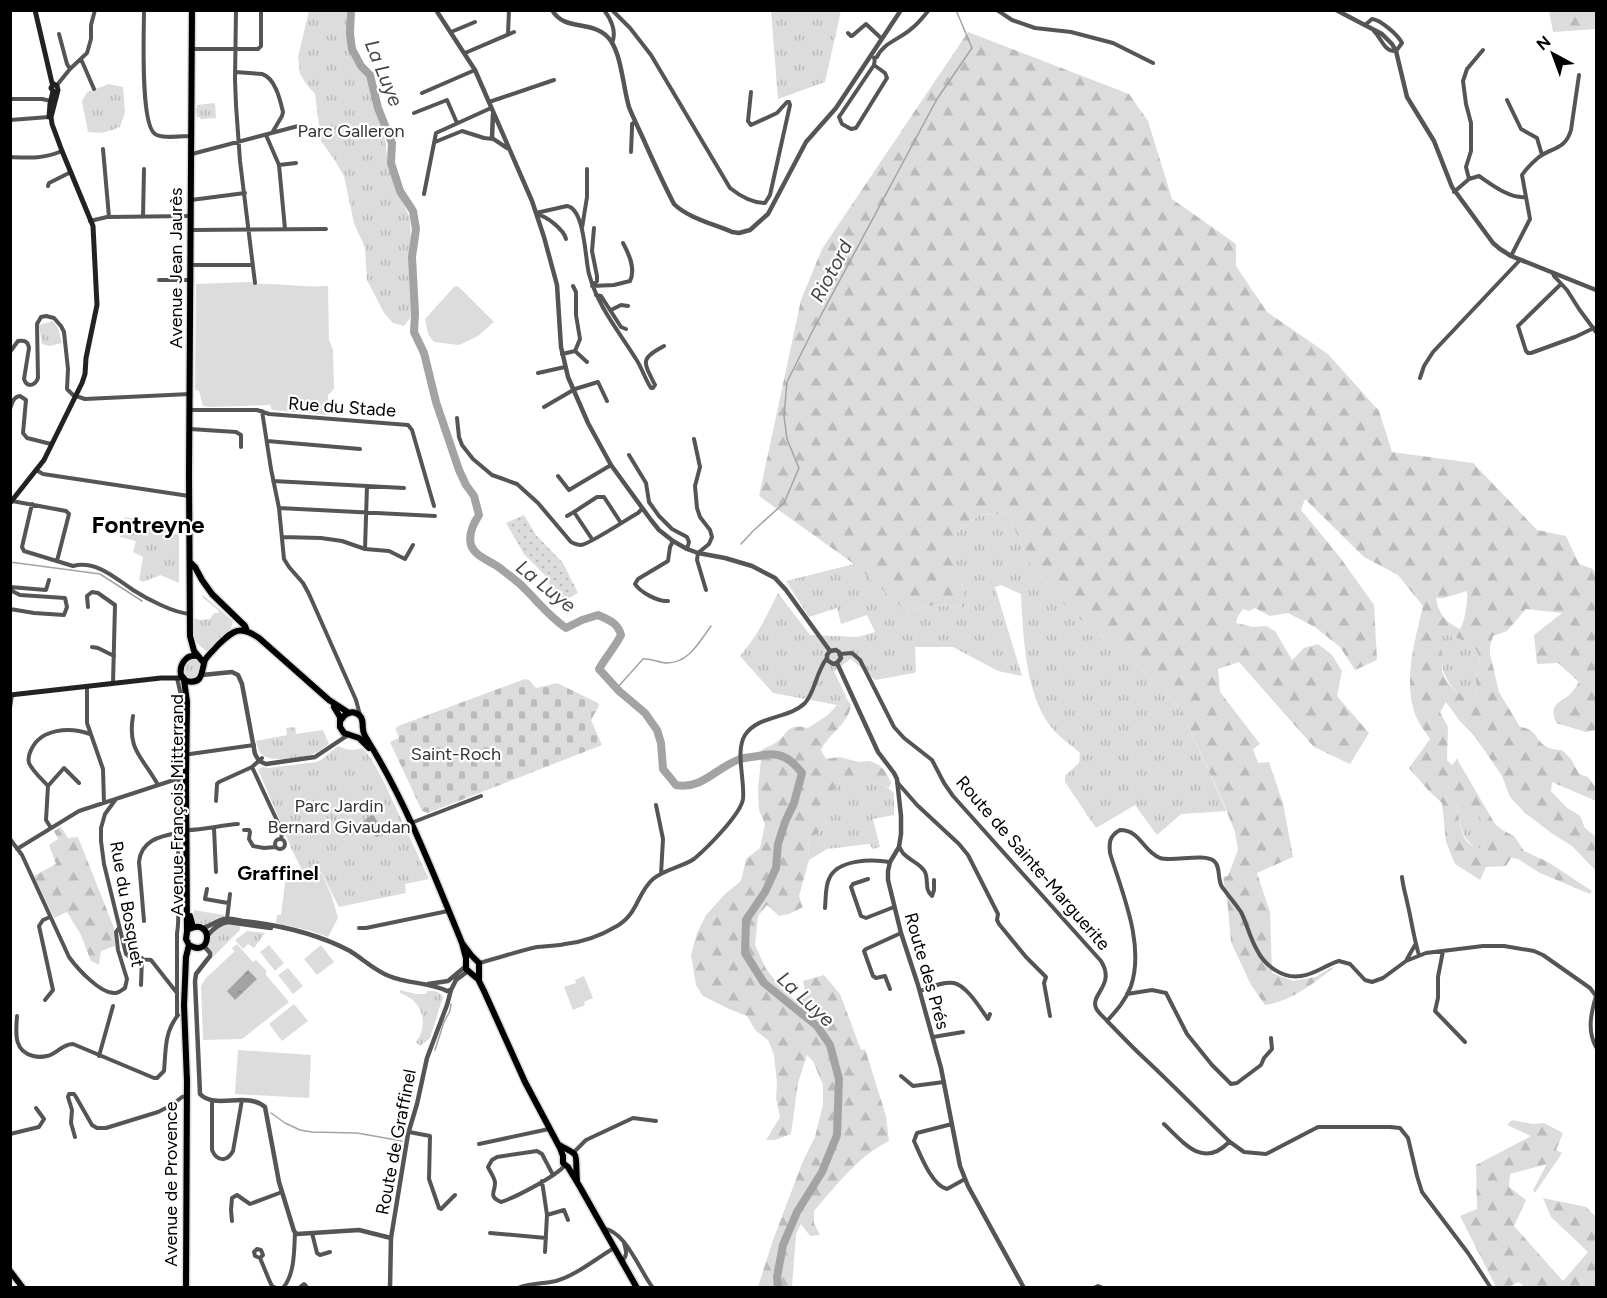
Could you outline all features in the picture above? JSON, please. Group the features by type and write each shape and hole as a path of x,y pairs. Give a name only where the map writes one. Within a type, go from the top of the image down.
{"main road":[{"path":"11,502 44,460 76,396 85,374 97,305 91,220 61,151 50,116 55,88 36,10"},
{"name":"Avenue Jean Jaurès","path":"188,657 191,563 189,496 192,10"},
{"name":"Avenue Jean Jaurès","path":"190,526 188,542 189,614 191,643 198,656"},
{"path":"191,563 209,590 245,626 247,631"},
{"path":"11,695 167,677 194,682 202,675 204,665 213,650 238,630 247,631 266,644 330,700 363,720 366,737 391,780 449,911 462,943 468,968 479,981 549,1129 556,1141 568,1153 577,1157 575,1164 580,1187"},
{"path":"167,677 180,669 188,657 213,650"},
{"path":"198,656 204,665"},
{"path":"180,669 181,679"},
{"name":"Avenue François Mitterrand","path":"181,679 187,694 185,780 190,930"},
{"name":"Avenue François Mitterrand","path":"185,780 190,754 190,695 194,682"},
{"path":"330,700 338,712 342,730 362,740 378,757"},
{"path":"341,720 344,716 354,714"},
{"path":"351,735 359,733 363,728"},
{"name":"Avenue François Mitterrand","path":"186,915 188,830"},
{"name":"Avenue de Provence","path":"186,915 190,930 186,939 196,947"},
{"path":"190,930 206,927 207,936"},
{"name":"Avenue de Provence","path":"186,1287 189,957 191,951 207,941 207,936"},
{"path":"462,943 478,964 479,981"},
{"name":"Avenue de Provence","path":"187,1082 181,1014 186,957 196,947"},
{"path":"468,968 470,959 478,964"},
{"path":"468,968 477,972 478,964"},
{"path":"568,1153 563,1160 566,1166 637,1287"},
{"path":"566,1166 571,1167 575,1164"},
{"path":"10,1271 21,1287"},
{"path":"10,1278 21,1287"}],"street":[{"path":"55,88 87,53 95,10"},
{"path":"144,10 144,93 152,131 155,135 192,136"},
{"path":"236,10 235,72 239,142 255,283"},
{"path":"192,49 257,50 261,46 261,10"},
{"path":"436,10 475,70 536,214 557,285 565,367 588,423 611,465 659,530 673,541 698,553 737,561 760,569 775,578 830,651"},
{"path":"508,34 509,10"},
{"path":"552,10 563,22 597,29 612,43 618,56 635,122 677,207 732,232 744,232 753,228 768,214 806,142 836,108 874,55 901,10"},
{"path":"604,10 614,33 612,43"},
{"path":"612,10 630,28 651,55 730,188 752,201 765,203 770,195 790,105 787,102 777,112 751,125 748,122 751,92"},
{"path":"874,55 912,28 928,10"},
{"path":"997,10 1012,20 1035,28 1071,32 1113,43 1153,63"},
{"path":"1336,10 1386,37 1392,44 1396,51 1407,96 1434,141 1454,192 1489,239 1511,256 1596,291"},
{"path":"1367,26 1370,20 1374,19 1384,25 1402,41 1401,47 1396,51"},
{"path":"451,32 475,22"},
{"path":"848,33 852,36 866,24 882,39"},
{"path":"465,53 514,32"},
{"path":"59,34 70,69"},
{"path":"1469,179 1466,167 1470,151 1471,123 1463,81 1467,69 1483,50"},
{"path":"874,55 874,64 839,117 842,124 851,129 856,128 887,78 885,73 874,64"},
{"path":"81,59 94,89"},
{"path":"422,93 475,70"},
{"path":"235,72 266,74 272,81 283,112 272,133"},
{"path":"1511,256 1530,221 1522,175 1542,155 1560,147 1568,138 1579,75"},
{"path":"423,194 436,133 554,80"},
{"path":"10,99 53,101"},
{"path":"414,113 447,100 457,123"},
{"path":"1507,100 1521,129 1537,138 1542,155"},
{"path":"491,107 492,133 495,140 510,150"},
{"path":"10,120 50,116"},
{"path":"631,152 632,124 635,122"},
{"path":"192,154 302,125"},
{"path":"492,133 500,130"},
{"path":"434,142 462,131 495,140 502,140 503,137"},
{"path":"266,135 279,165 285,229"},
{"path":"104,149 109,217"},
{"path":"10,157 37,158 61,151"},
{"path":"279,165 296,163"},
{"path":"143,217 144,169"},
{"path":"581,229 587,197 587,169"},
{"path":"48,186 49,183 70,173"},
{"path":"1454,192 1469,179 1479,176 1495,187 1516,196 1526,197"},
{"path":"191,200 245,193"},
{"path":"536,214 567,206 576,211 585,243 588,271 596,296 636,359 651,388 655,385 646,359 664,345"},
{"path":"536,214 542,215 565,232 566,239"},
{"path":"91,220 109,217 191,216"},
{"path":"592,286 597,281 592,251 594,228"},
{"path":"191,230 326,229"},
{"path":"592,286 614,285 626,282 632,277 632,265 622,243"},
{"path":"1420,378 1433,352 1520,260"},
{"path":"191,265 252,265"},
{"path":"1553,273 1595,330 1528,353 1518,326 1561,284"},
{"path":"159,280 191,280"},
{"path":"562,354 575,351 578,346 580,333 576,315 576,292 573,286"},
{"path":"596,296 601,296 621,327 626,329"},
{"path":"611,310 621,305 628,306"},
{"path":"10,352 18,341 25,341 28,344 24,379 29,385 34,385 38,378 37,324 41,317 46,316 54,318 64,332 69,369 67,389 70,393 85,399 190,394"},
{"path":"575,351 587,362"},
{"path":"538,373 565,367"},
{"path":"544,407 573,390 598,382 607,400"},
{"path":"10,409 14,398 23,397 27,404 24,435 27,438 51,444"},
{"name":"Rue du Stade","path":"190,410 257,410 272,415 410,426 434,506"},
{"path":"262,411 286,563 303,583 338,658 357,703 354,714"},
{"path":"457,418 462,445 480,466 492,475 518,484 538,503 571,542 580,545 642,509"},
{"path":"190,429 236,432 241,435 241,447"},
{"path":"694,439 700,467 695,486 697,508 712,537 709,544 698,553 697,566 706,590"},
{"path":"267,441 360,449"},
{"path":"629,455 646,483 649,502 672,529 687,537 689,542 687,549"},
{"path":"558,476 569,490 611,465"},
{"path":"36,470 43,474 189,496"},
{"path":"273,481 404,488"},
{"path":"365,549 367,486"},
{"path":"567,516 601,496 604,497 621,523"},
{"path":"11,502 66,511 69,514 57,561"},
{"path":"32,504 22,547 27,553 73,566 79,564 96,567 141,595 189,614"},
{"path":"279,508 435,516"},
{"path":"574,512 592,539"},
{"path":"282,537 342,541 365,549 389,551 405,559 413,544"},
{"path":"668,601 662,601 638,589 635,584 638,579 668,561 673,541"},
{"path":"10,589 46,590 49,580"},
{"path":"10,589 20,595 65,598 67,607 64,615 10,609"},
{"path":"88,607 87,596 92,592 98,593 115,605 113,684"},
{"path":"92,647 114,656"},
{"path":"830,651 836,650 840,654 840,660 837,663"},
{"path":"478,964 538,947 577,942 617,926 633,912 645,888 652,880 680,867 702,852 741,808 743,798 742,741 749,730 795,710 805,703 819,669 830,651"},
{"name":"Route de Sainte-Marguerite","path":"840,654 850,653 858,657 898,733 932,760 953,796 1101,961 1105,967 1106,978 1095,1003 1097,1010 1118,1034 1230,1142 1244,1152 1266,1154 1318,1127 1400,1128 1408,1137 1422,1192 1468,1252 1491,1287"},
{"path":"827,658 830,663"},
{"path":"819,669 830,663 837,663"},
{"path":"825,908 829,878 836,870 850,862 890,862 899,847 901,834 901,816 894,773 878,752 837,663"},
{"path":"204,665 214,673"},
{"path":"202,675 236,673 240,679 254,747 260,759 275,763 315,758 335,743 351,735"},
{"path":"181,679 182,700"},
{"path":"87,687 87,723 103,769 102,804 105,814"},
{"path":"181,1014 177,994 180,887 178,833 185,780 178,705 187,694"},
{"path":"10,708 11,695"},
{"path":"133,716 130,732 134,747 158,785"},
{"path":"48,786 30,764 29,752 36,742 46,734 65,729 90,734"},
{"path":"335,743 342,730"},
{"path":"190,754 254,747"},
{"path":"216,801 219,782 252,767 260,759"},
{"path":"51,828 46,820 48,786 65,767 79,783"},
{"path":"252,767 280,827 281,839"},
{"path":"17,849 79,811 171,781 185,780"},
{"path":"897,782 968,855 998,914 999,924 1046,977 1044,984 1050,1016"},
{"path":"411,823 481,796"},
{"path":"105,814 116,800"},
{"path":"656,805 663,839 663,873"},
{"name":"Rue du Bosquet","path":"10,839 69,957 78,969 93,982 115,993 125,988 127,979 118,950 116,932 118,928 102,851 101,828 105,814"},
{"path":"188,830 238,824"},
{"path":"214,828 216,872"},
{"path":"244,830 249,830 249,839 253,846 280,849 285,846 285,841 281,839"},
{"path":"1107,1021 1119,1008 1127,994 1134,972 1134,934 1109,845 1111,837 1120,830 1131,832 1154,855 1162,859 1206,858 1214,861 1219,883 1240,911 1257,950 1267,964 1279,972 1294,977 1303,976 1339,961 1350,964 1365,980 1372,982 1383,978 1406,961 1419,955 1483,946 1504,946 1534,951 1590,988 1596,996 1590,1028 1596,1047"},
{"path":"144,921 140,853 154,840 178,833"},
{"path":"276,847 276,841 281,839"},
{"path":"899,847 906,856 923,869 928,893 932,896 934,880"},
{"name":"Route des Prés","path":"890,862 888,880 894,907 933,1037 964,1179 1024,1287"},
{"path":"1402,877 1419,955"},
{"path":"868,879 853,884 851,887 861,916 866,918 894,907"},
{"path":"207,889 205,899 228,903"},
{"path":"227,919 230,894"},
{"path":"358,928 449,911"},
{"path":"45,1000 53,990 39,926 50,917"},
{"path":"206,927 227,919 295,931 346,949 381,973 393,978 448,989"},
{"path":"207,936 214,928 228,922 295,931"},
{"path":"118,928 128,956 153,962 177,994"},
{"path":"890,989 885,976 876,978 873,976 864,951 902,933"},
{"path":"1406,961 1416,945"},
{"path":"196,947 206,952 207,956 196,976 198,1090 203,1097 212,1100 259,1102 266,1110 282,1192 296,1233 292,1265 284,1287"},
{"path":"1443,951 1438,977 1438,998 1434,1011 1465,1042"},
{"path":"141,985 142,958"},
{"path":"425,984 446,981 468,968"},
{"path":"448,989 468,968"},
{"path":"446,981 451,982 448,989"},
{"name":"Route de Graffinel","path":"390,1287 391,1238 399,1184 427,1058 447,1005 448,989 442,986 446,981"},
{"path":"920,991 953,983 962,987 988,1019 990,1014"},
{"path":"1127,994 1152,990 1166,993 1187,1034 1231,1084 1237,1083 1261,1065 1272,1049 1271,1038"},
{"path":"17,1016 15,1035 17,1042 20,1048 29,1055 48,1056 68,1044 73,1044 157,1078 164,1071 165,1041 181,1014 186,1011 189,994"},
{"path":"99,1056 113,1006"},
{"path":"181,1014 187,1016 186,1032 188,1035"},
{"path":"933,1037 963,1032"},
{"path":"901,1076 913,1086 944,1082"},
{"path":"75,1137 71,1124 73,1114 68,1097 71,1094 74,1094 92,1125 97,1128 106,1128 158,1112 187,1096"},
{"path":"212,1100 212,1150 214,1155 224,1160 233,1151 242,1100"},
{"path":"172,1105 186,1105"},
{"path":"10,1134 39,1127 44,1119 36,1108"},
{"path":"568,1153 586,1140 629,1120 637,1118 656,1121"},
{"path":"952,1124 917,1133 914,1141 923,1163 941,1187 947,1189 964,1179"},
{"path":"1164,1124 1190,1149 1197,1152 1215,1153 1230,1142"},
{"path":"479,1144 549,1129"},
{"path":"409,1132 430,1136 429,1179 439,1208 444,1208 455,1195"},
{"path":"553,1175 542,1154 537,1151 497,1157 488,1167 495,1182 493,1195 497,1201 501,1202 553,1175 566,1166"},
{"path":"542,1181 547,1215 545,1252"},
{"path":"232,1221 232,1198 237,1195 250,1204 282,1192"},
{"path":"547,1215 564,1210 568,1220"},
{"path":"603,1229 609,1229 629,1248 652,1287"},
{"path":"296,1233 299,1235 359,1230 391,1238"},
{"path":"312,1233 317,1253 320,1255 330,1252"},
{"path":"490,1233 546,1238"},
{"path":"621,1261 627,1254 623,1242"},
{"path":"518,1287 559,1280 614,1248"},
{"path":"260,1258 272,1286 276,1287"},
{"path":"299,1287 304,1284 306,1286"},
{"path":"1094,1287 1103,1287"}],"green space":[{"name":"Parc Galleron","path":"309,11 346,11 350,48 366,74 384,133 388,162 396,188 410,218 413,297 410,318 404,326 393,323 384,313 367,280 365,248 354,223 344,176 321,141 315,94 300,74 298,57"},
{"path":"771,11 841,11 825,82 778,99"},
{"path":"1549,11 1596,11 1596,29 1553,32"},
{"path":"968,32 1129,94 1148,121 1172,199 1236,244 1236,266 1267,312 1328,354 1379,411 1392,452 1473,463 1537,530 1566,536 1579,564 1593,569 1596,575 1596,730 1586,732 1556,723 1555,707 1573,691 1579,682 1558,663 1537,664 1534,635 1562,613 1526,609 1507,631 1493,636 1490,654 1499,692 1520,727 1532,732 1546,746 1562,750 1571,759 1579,774 1588,777 1596,788 1596,801 1552,782 1551,791 1566,807 1580,816 1585,828 1596,837 1596,871 1572,846 1524,812 1510,797 1502,776 1476,738 1446,702 1440,712 1448,727 1447,760 1452,765 1457,759 1495,824 1514,836 1524,851 1548,862 1592,891 1590,894 1540,873 1518,859 1511,858 1506,866 1486,867 1480,880 1455,864 1446,842 1442,803 1409,768 1430,739 1415,714 1410,688 1412,660 1423,606 1398,575 1364,557 1305,499 1301,510 1339,556 1374,605 1377,660 1355,670 1340,647 1315,627 1288,613 1270,616 1255,608 1249,611 1243,609 1238,616 1236,623 1253,627 1266,626 1275,631 1292,660 1304,648 1318,644 1332,655 1342,671 1337,696 1369,733 1350,764 1314,747 1239,662 1218,669 1220,692 1260,744 1253,749 1258,763 1269,762 1283,803 1293,857 1257,873 1270,912 1272,973 1293,981 1315,977 1337,965 1294,995 1265,1005 1251,985 1231,942 1223,877 1228,876 1238,850 1235,832 1180,709 1161,686 1069,610 1031,565 1007,513 979,515 955,534 955,572 964,590 964,607 934,605 906,611 854,564 759,496 801,300 822,249","holes":["1467,591 1466,611 1460,629 1444,617 1436,598","1446,634 1474,647 1479,657 1476,676 1477,690 1474,697 1464,696 1447,681 1442,671 1443,657 1437,636","1457,803 1476,811 1488,831 1488,837 1481,848 1469,843 1460,824"]},
{"path":"109,84 123,87 125,112 120,127 104,132 88,132 82,102 87,92"},
{"path":"215,103 216,118 200,119 197,117 197,105"},
{"path":"249,282 328,286 329,340 333,350 334,388 328,395 329,415 272,410 270,405 203,406 199,391 195,390 196,284"},
{"path":"455,286 459,287 494,322 478,336 459,345 434,342 428,334 425,319"},
{"path":"53,321 58,328 62,343 50,346 42,344 39,325"},
{"path":"1007,513 1031,565 1069,610 1161,686 1180,709 1226,811 1181,814 1157,835 1135,805 1096,828 1065,782 1065,776 1079,763 1080,753 1052,728 1036,699 1027,664 1021,594 1001,585 995,587 1022,676 998,671 953,647 915,647 916,671 914,673 875,680 851,659 834,671 847,699 843,706 773,693 740,656 757,633 778,593 810,635 857,637 875,632 867,615 841,624 837,608 809,617 786,581 854,564 906,611 934,605 964,607 964,590 955,572 955,534 979,515"},
{"path":"524,515 536,535 563,563 578,593 560,603 544,574 524,554 506,523"},
{"path":"125,517 151,522 179,535 179,583 160,575 143,582 139,580 143,557 133,552 136,541 120,537"},
{"path":"203,595 233,621 231,629 207,651 194,638 194,618 210,619 214,613 219,611 202,597"},
{"path":"1446,634 1464,641 1474,647 1477,652 1479,666 1476,676 1477,690 1474,697 1464,696 1456,690 1444,673 1437,636"},
{"path":"196,658 201,663 199,674 195,678 187,679 183,668 189,660"},
{"name":"Saint-Roch","path":"525,679 536,688 557,683 598,703 599,706 591,720 602,745 428,813 422,811 390,742 399,738 395,727"},
{"path":"847,699 851,705 846,718 821,750 826,759 839,757 859,762 870,761 879,765 891,782 889,788 865,779 839,782 817,812 829,825 808,840 809,860 799,896 803,907 779,916 767,905 758,916 755,945 766,969 783,990 798,1003 806,997 803,981 824,975 840,994 861,1050 865,1049 886,1116 889,1141 857,1163 814,1211 814,1223 820,1235 810,1236 801,1224 796,1234 792,1287 758,1287 803,1161 815,1137 823,1105 823,1085 813,1061 807,1055 798,1083 791,1134 775,1140 766,1140 780,1117 776,1098 774,1055 768,1040 756,1031 747,1016 703,996 696,985 691,955 697,933 706,915 725,894 741,881 746,859 760,848 765,824 759,810 758,789 762,750 775,743 791,728 808,728 828,715 837,705 843,706"},
{"path":"295,727 296,734 323,730 329,744 308,756 279,759 261,754 256,741 287,735 286,728"},
{"name":"Parc Jardin Bernard Givaudan","path":"338,746 350,750 362,748 371,758 429,879 405,884 406,893 339,907 321,872 304,874 293,852 258,769 316,762"},
{"path":"861,778 883,785 894,793 894,815 873,819 880,847 873,849 869,844 827,849 809,860 808,840 829,825 817,812 839,781"},
{"path":"1457,802 1476,811 1488,831 1488,837 1481,848 1475,848 1463,833"},
{"path":"61,827 68,838 78,837 114,928 115,946 101,951 99,965 91,961 81,935 67,912 54,918 34,876 56,864 49,845 58,839 54,831"},
{"path":"321,873 331,894 338,918 328,937 276,923 277,915 281,915 286,875"},
{"path":"194,910 224,915 224,918 204,926 194,924"},
{"path":"224,924 238,925 240,930 211,959 212,953 206,946 207,942 212,933"},
{"path":"247,931 265,933 254,948 248,944 243,949 235,940"},
{"path":"237,944 253,962 256,960 266,970 266,975 289,1002 242,1039 203,1040 201,986 206,978 234,952 232,948"},
{"path":"269,945 284,963 275,971 260,952"},
{"path":"321,945 334,962 317,975 304,959"},
{"path":"288,968 303,986 293,994 278,975"},
{"path":"584,976 593,998 584,1002 585,1005 573,1010 564,987 576,983 575,980"},
{"path":"400,990 416,994 434,991 443,997 430,1038 420,1046 416,1042 422,1028 422,1013 414,1001 400,993"},
{"path":"294,1004 308,1021 282,1041 269,1024"},
{"path":"238,1050 311,1055 309,1098 235,1094"},
{"path":"1512,1120 1533,1124 1544,1123 1563,1133 1556,1150 1562,1153 1535,1193 1533,1190 1547,1164 1510,1174 1509,1187 1526,1200 1514,1226 1563,1281 1588,1252 1551,1217 1543,1198 1586,1207 1596,1217 1596,1287 1525,1287 1518,1282 1509,1287 1496,1287 1460,1216 1477,1209 1476,1165 1531,1136 1507,1125"}],"water":[{"path":"371,815 383,831 382,835 376,837 363,824"},
{"path":"248,970 257,979 235,1000 227,991"}],"waterway":[{"name":"La Luye","path":"351,10 352,49 361,66 370,75 378,108 392,143 391,163 400,191 413,211 416,229 412,257 414,332 424,353 436,402 459,470 474,496 479,515 471,533 470,541 473,549 519,583 566,628 598,615 615,625 621,635 599,669 619,691 645,713 657,730 661,743 663,769 676,785 694,784 740,759 769,754 785,758 802,773 794,803 778,844 776,868 765,892 746,920 745,953 764,983 817,1026 830,1045 839,1079 837,1135 822,1172 797,1212 783,1245 777,1277 778,1288"},
{"name":"Riotord","path":"741,544 784,503 799,468 787,439 784,416 787,382 937,99 972,48 956,10"},
{"path":"10,562 100,574 142,601"},
{"path":"617,688 643,659 667,663 687,656 711,626"},
{"path":"435,1050 451,1004"},
{"path":"271,1113 300,1130 357,1133 402,1141"}],"district":[{"name":"Fontreyne","path":"148,524"},
{"name":"Graffinel","path":"278,873"}]}
